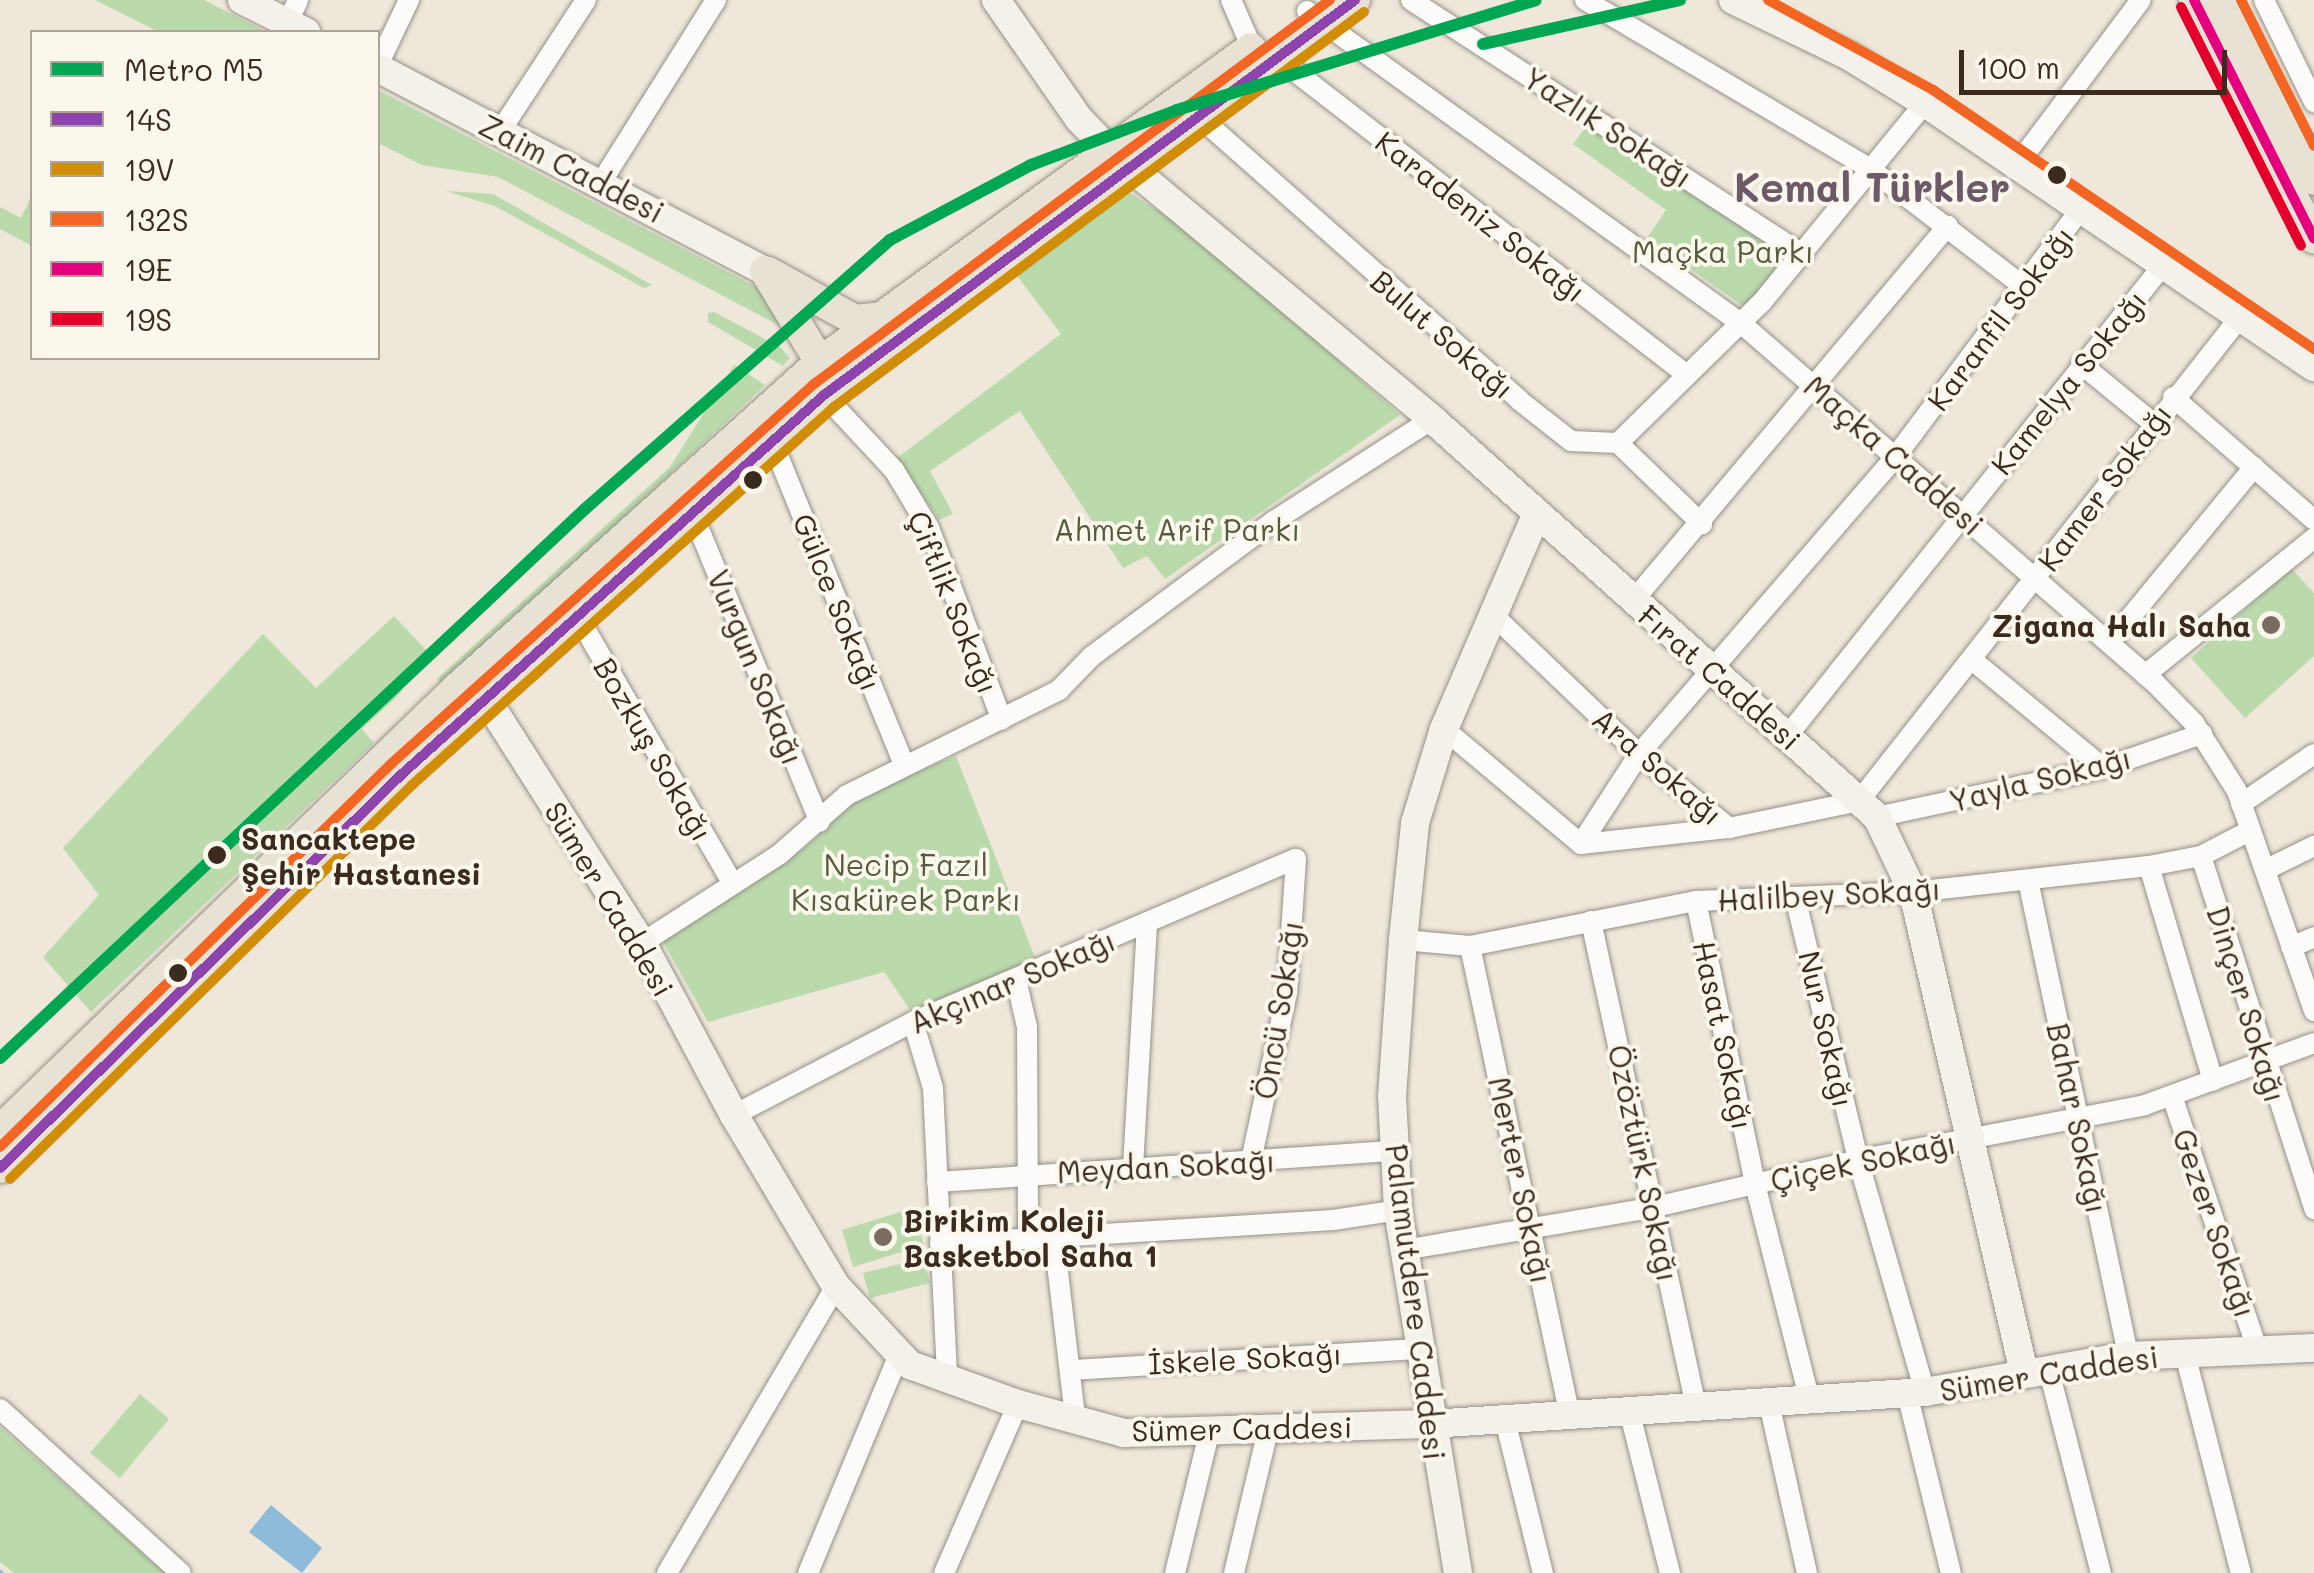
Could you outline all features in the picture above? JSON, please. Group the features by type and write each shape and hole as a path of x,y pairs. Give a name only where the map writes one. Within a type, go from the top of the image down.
{"main road":[{"path":"0,1130 458,687 884,317 1317,11 1355,0"},
{"path":"2194,0 2314,240"},
{"path":"2224,0 2314,180"},
{"path":"0,1168 485,697 772,441 815,379 1117,156 1195,113 1263,52"},
{"path":"765,271 855,320 884,317"},
{"path":"765,271 815,379"}],"street":[{"path":"242,0 297,18"},
{"path":"380,63 409,0"},
{"path":"501,130 586,0"},
{"path":"602,181 716,0"},
{"name":"Fırat Caddesi","path":"996,0 1079,119 1117,156 1432,418 1868,809 1914,892 1971,1139 2036,1369"},
{"path":"1231,0 1263,52"},
{"name":"Yazlık Sokağı","path":"1411,0 1804,255"},
{"path":"1585,0 1869,168 2023,286"},
{"path":"1733,0 1849,56 2314,366"},
{"path":"2014,169 2140,0"},
{"path":"2264,0 2314,102"},
{"name":"Maçka Caddesi","path":"1317,11 1742,324 2145,675 2202,734 2241,804 2314,1011"},
{"name":"Karadeniz Sokağı","path":"1263,52 1687,376"},
{"name":"Zaim Caddesi","path":"380,68 602,181 765,271"},
{"path":"1702,524 1618,443 1742,324 1804,255 1869,168 1925,104"},
{"name":"Bulut Sokağı","path":"1195,113 1570,442 1618,443"},
{"name":"Karanfil Sokağı","path":"1581,844 1639,754 1716,670 1896,456 2079,211"},
{"path":"1633,601 1702,524 1948,226"},
{"name":"Kamelya Sokağı","path":"1788,735 2164,264"},
{"name":"Kamer Sokağı","path":"1868,809 1971,659 2153,422 2241,316"},
{"path":"2082,364 2153,422"},
{"name":"Çiftlik Sokağı","path":"815,379 894,470 928,528 1002,720"},
{"path":"2173,397 2314,520"},
{"path":"642,943 820,822 847,795 1059,690 1092,656 1274,521 1432,418"},
{"name":"Gülce Sokağı","path":"772,441 904,764"},
{"path":"2108,643 2254,467"},
{"name":"Vurgun Sokağı","path":"692,512 820,822"},
{"name":"Palamutdere Caddesi","path":"1458,1573 1430,1424 1398,1210 1395,1152 1403,940 1415,822 1444,728 1538,513"},
{"path":"2145,675 2314,538"},
{"name":"Ara Sokağı","path":"1492,614 1639,754 1729,828 1868,809"},
{"name":"Bozkuş Sokağı","path":"577,616 732,882"},
{"path":"1971,659 2103,768"},
{"name":"Sümer Caddesi","path":"485,697 642,943 734,1115 836,1286 898,1357 1018,1404 1124,1433 1430,1424 1695,1404 1810,1402 1916,1393 2036,1369 2128,1356 2314,1348"},
{"path":"1444,728 1581,844 1729,828"},
{"name":"Yayla Sokağı","path":"1868,809 2103,768 2202,734"},
{"path":"2241,804 2314,755"},
{"name":"Halilbey Sokağı","path":"1403,940 1470,946 1696,900 1914,892 2149,866 2200,856 2251,830"},
{"path":"2265,870 2314,846"},
{"name":"Dinçer Sokağı","path":"2200,856 2314,1208"},
{"name":"Akçınar Sokağı","path":"734,1115 913,1022 1296,858"},
{"name":"Öncü Sokağı","path":"1252,1161 1287,993 1296,858"},
{"path":"2149,866 2213,1081"},
{"name":"Bahar Sokağı","path":"2028,880 2128,1356"},
{"name":"Nur Sokağı","path":"1795,897 1916,1393 1951,1573"},
{"name":"Hasat Sokağı","path":"1696,900 1755,1184 1810,1402"},
{"path":"1133,1168 1147,922"},
{"name":"Özöztürk Sokağı","path":"1592,922 1695,1404"},
{"path":"2292,946 2314,937"},
{"name":"Merter Sokağı","path":"1470,946 1570,1415"},
{"path":"1016,979 1027,1027 1028,1240"},
{"path":"913,1022 933,1088 947,1377"},
{"name":"Çiçek Sokağı","path":"1404,1250 1655,1208 1858,1160 2079,1119 2172,1096 2314,1043"},
{"name":"Gezer Sokağı","path":"2172,1096 2258,1351"},
{"name":"Meydan Sokağı","path":"937,1182 1395,1152"},
{"path":"940,1244 1398,1210"},
{"path":"1054,1238 1076,1418"},
{"path":"666,1573 836,1286"},
{"name":"İskele Sokağı","path":"1072,1370 1419,1348"},
{"path":"2185,1354 2240,1573"},
{"path":"808,1573 898,1357"},
{"path":"2036,1369 2101,1573"},
{"path":"1770,1403 1808,1573"},
{"path":"944,1573 1018,1404"},
{"path":"0,1409 182,1573"},
{"path":"1629,1410 1670,1573"},
{"path":"1505,1420 1543,1573"},
{"path":"1234,1573 1269,1426"},
{"path":"1175,1573 1210,1429"}],"green space":[{"path":"95,0 204,0 263,30 155,30"},
{"path":"380,91 751,284 767,295 782,327 498,177 422,165 380,144"},
{"name":"Maçka Parkı","path":"1592,119 1787,253 1747,309 1647,238 1666,210 1573,144"},
{"name":"Ahmet Arif Parkı","path":"1118,185 1200,238 1400,415 1165,579 1147,556 1123,568 1020,411 930,471 953,514 939,520 897,458 1061,334 1011,268"},
{"path":"446,191 493,194 652,285 644,288 495,206"},
{"path":"30,199 30,245 0,229 0,207 21,218"},
{"path":"714,312 780,347 790,358 783,366 708,322 708,313"},
{"path":"734,365 765,385 444,687 437,679 670,467"},
{"name":"Zigana Halı Saha","path":"2291,568 2314,593 2314,656 2245,718 2191,658"},
{"path":"394,616 427,651 399,695 362,729 374,743 91,1012 43,957 99,895 63,848 263,634 316,688"},
{"name":"Necip Fazıl Kısakürek Parkı","path":"956,756 1041,973 918,1021 884,972 708,1022 662,940 803,849 865,792"},
{"name":"Birikim Koleji Basketbol Saha 1","path":"913,1208 924,1245 853,1267 842,1230"},
{"path":"924,1258 930,1283 870,1298 863,1273"},
{"path":"140,1394 169,1419 120,1478 90,1453"},
{"path":"0,1427 165,1573 14,1573 0,1562"}],"water":[{"path":"271,1505 322,1548 302,1573 249,1532"}],"metro line":[{"name":"M5","path":"0,1058 585,509 890,240 1031,165 1177,110 1536,0"},
{"name":"M5","path":"1483,44 1680,0"}],"transit line":[{"name":"132S","path":"0,1147 392,763 814,384 1330,0"},
{"name":"14S","path":"0,1168 402,774 824,395 1355,0"},
{"name":"132S","path":"1768,0 1933,90 2314,349"},
{"name":"19E","path":"2194,0 2314,239"},
{"name":"132S","path":"2241,0 2314,146"},
{"name":"19S","path":"2181,7 2301,246"},
{"name":"19V","path":"10,1179 412,785 834,407 1364,12"}],"place":[{"name":"Zigana Halı Saha","path":"2271,625"},
{"name":"Sancaktepe Şehir Hastanesi","path":"217,855"},
{"name":"Birikim Koleji Basketbol Saha 1","path":"883,1237"}],"district":[{"name":"Kemal Türkler","path":"1872,186"}]}
